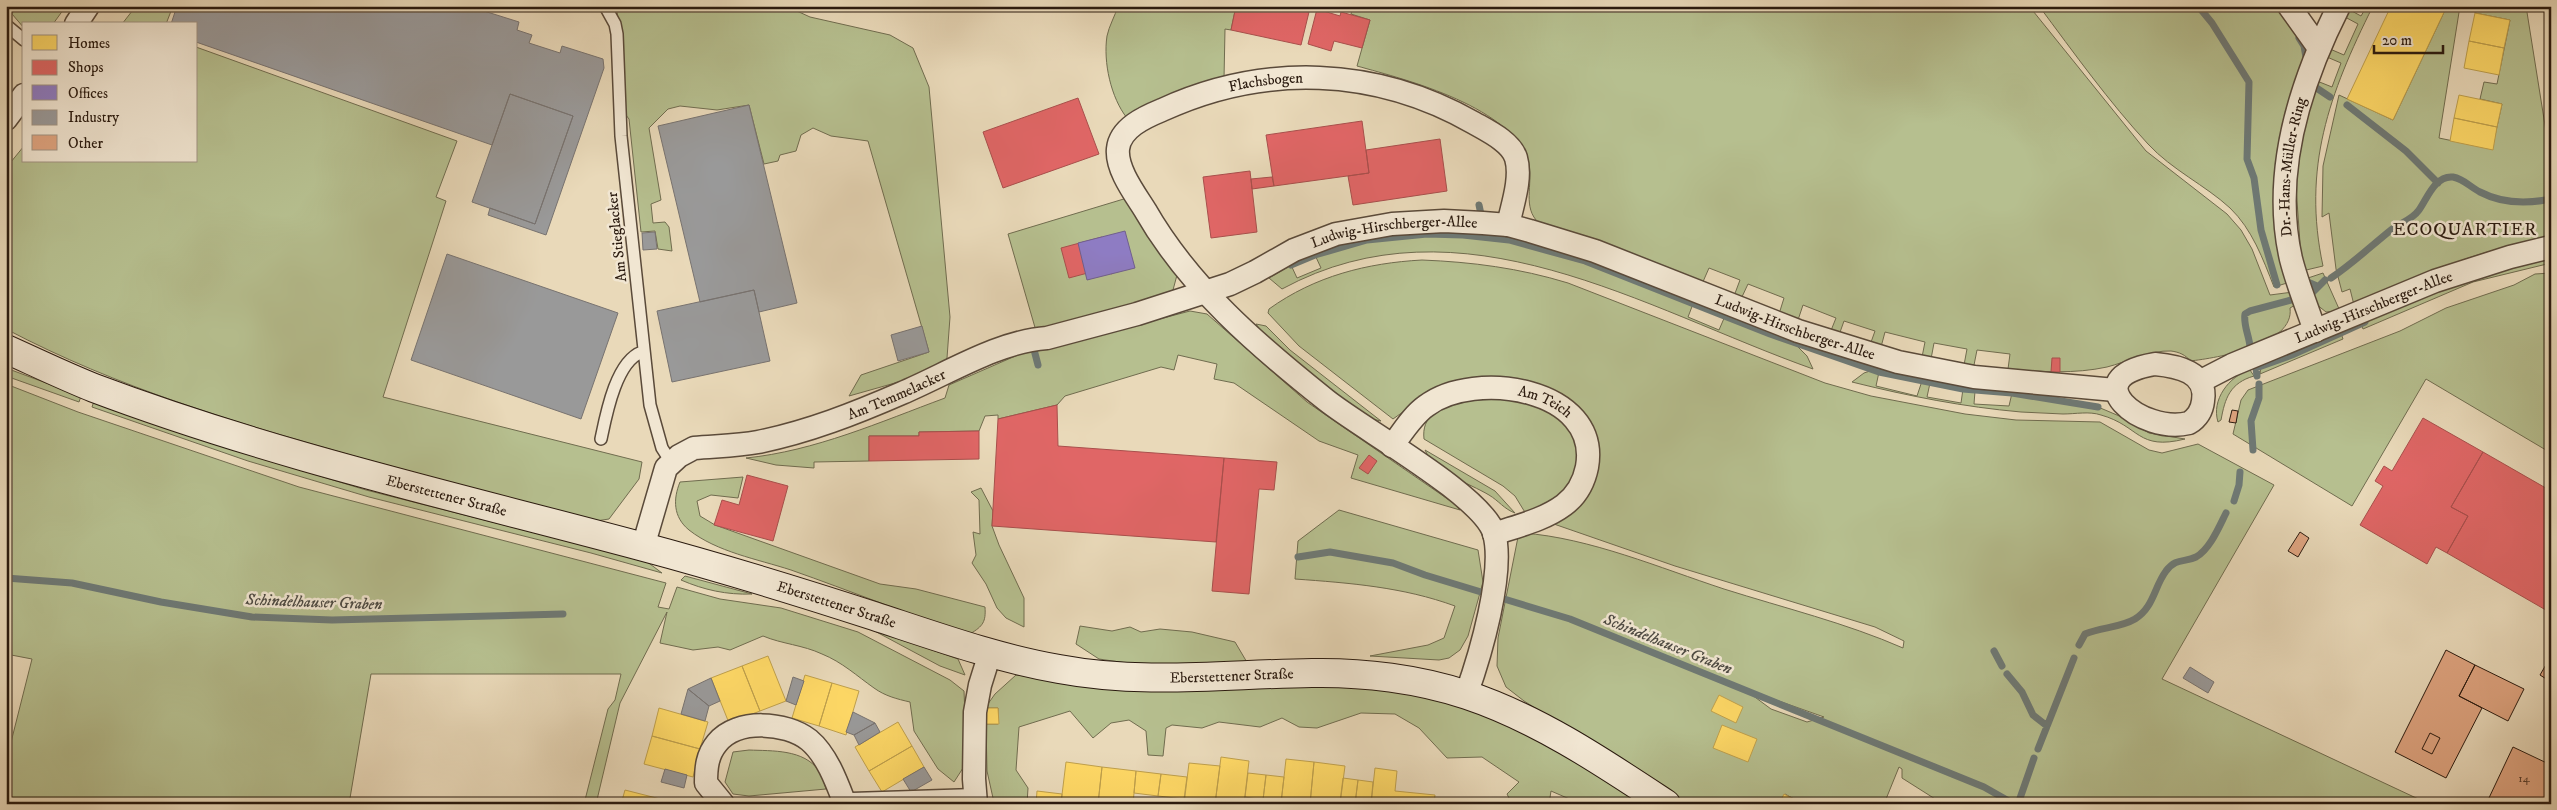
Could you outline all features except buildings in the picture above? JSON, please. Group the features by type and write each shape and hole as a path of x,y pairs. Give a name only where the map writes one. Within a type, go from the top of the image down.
{"main road":[{"name":"Eberstettener Straße","path":"6,349 92,387 254,442 449,498 643,547 789,589 1017,661 1099,676 1188,679 1313,673 1366,675 1424,684 1466,695 1498,707 1566,741 1666,804"}],"street":[{"path":"77,22 88,6"},
{"path":"2289,6 2319,48"},
{"name":"Dr.-Hans-Müller-Ring","path":"2315,331 2291,259 2285,206 2286,172 2291,134 2304,90 2319,48 2339,6"},
{"name":"Flachsbogen","path":"1205,292 1170,249 1152,222 1121,164 1118,148 1126,132 1144,117 1198,95 1241,83 1287,76 1332,77 1360,81 1422,98 1464,118 1503,142 1516,159 1516,182 1508,225"},
{"path":"6,119 22,98"},
{"name":"Ludwig-Hirschberger-Allee","path":"1205,292 1243,279 1275,260 1308,244 1364,228 1444,221 1508,225 1595,251 1798,331 1898,362 1974,377 2115,390"},
{"name":"Ludwig-Hirschberger-Allee","path":"2201,381 2232,365 2435,281 2503,259 2551,247"},
{"path":"1205,292 1278,362 1330,403 1459,492 1483,516 1494,534 1496,568 1492,595 1466,695"},
{"name":"Am Temmelacker","path":"671,462 694,448 757,442 800,431 904,392 955,367 1031,339 1047,338 1137,314 1205,292"},
{"path":"2155,364 2178,367 2196,376 2201,381 2204,393 2202,408 2194,420 2184,425 2166,425 2146,419 2120,402 2115,390 2116,383 2125,373 2133,369 2155,364"},
{"name":"Am Teich","path":"1392,446 1425,406 1437,398 1459,392 1482,388 1517,389 1536,393 1567,412 1578,422 1585,436 1588,448 1588,462 1581,485 1563,505 1549,514 1494,534"},
{"path":"643,547 663,474 671,462"},
{"path":"852,804 976,802 975,712 980,685 990,653"},
{"path":"722,804 706,783 709,756 717,742 726,735 754,725 790,730 808,740 824,760 844,804"}],"lane":[{"name":"Am Stieglacker","path":"605,6 615,24 617,34 620,136 642,352 655,428 662,448 671,462"},
{"path":"6,26 22,38"},
{"path":"600,439 608,406 622,372 631,358 642,352"}],"green space":[{"path":"16,6 66,6 54,22 22,22 22,26 12,14"},
{"path":"136,6 173,6 167,22 124,22"},
{"path":"614,6 786,6 810,17 890,35 913,48 929,87 950,317 947,358 934,372 849,396 861,375 929,352 868,141 831,136 813,128 801,135 796,151 780,155 778,161 764,164 749,105 717,110 680,106 668,109 649,128 661,200 651,204 653,223 665,222 669,227 672,251 658,249 655,231 641,232 629,119 622,110 622,66 617,11"},
{"path":"1118,6 1236,6 1231,30 1225,29 1224,79 1173,93 1127,118 1121,110 1113,90 1106,57 1107,36"},
{"path":"1353,6 2029,6 2146,151 2227,214 2241,230 2252,249 2270,295 2293,292 2297,304 2290,308 2288,321 2280,331 2268,340 2235,353 2190,361 2179,353 2163,351 2147,354 2107,367 2070,372 2008,369 2010,354 1977,350 1974,365 1964,365 1967,349 1934,343 1931,359 1922,357 1925,342 1885,332 1881,347 1870,345 1875,331 1844,321 1839,335 1830,333 1836,318 1803,305 1798,320 1779,314 1784,298 1748,284 1741,299 1734,296 1740,280 1709,268 1702,284 1539,223 1534,217 1529,203 1529,165 1520,145 1503,127 1482,112 1456,99 1403,79 1357,66 1370,20 1351,14"},
{"path":"2039,6 2278,6 2301,41 2305,52 2287,283 2274,287 2251,235 2238,216 2220,200 2167,162 2148,144 2106,94"},
{"path":"2367,6 2373,6 2357,38 2332,101 2318,164 2316,196 2317,230 2323,266 2302,271 2296,187 2303,127 2317,81 2332,87 2341,63 2327,57 2330,49 2344,55 2358,24 2345,17 2348,9 2361,16"},
{"path":"2447,6 2460,6 2439,138 2492,149 2502,104 2480,99 2484,82 2497,84 2510,20 2475,13 2476,6 2497,6 2497,8 2515,10 2516,6 2526,6 2551,163 2551,238 2500,249 2450,264 2354,305 2350,289 2342,292 2336,269 2329,213 2322,217 2323,166 2339,95 2393,120"},
{"path":"198,48 457,141 436,197 446,201 383,397 642,462 639,479 609,519 596,521 265,430 177,402 91,369 48,350 6,329 6,168 22,148 22,162 198,162"},
{"path":"1127,198 1177,275 1173,290 1168,294 1036,331 1008,234"},
{"path":"1427,234 1502,239 1531,245 1583,261 1693,304 1688,317 1719,330 1725,316 1794,343 1807,356 1813,369 1618,292 1551,270 1484,256 1417,252 1349,262 1282,289 1269,278 1291,265 1297,278 1321,268 1315,255 1367,240"},
{"path":"2551,257 2551,263 2473,282 2363,329 2361,324 2455,281"},
{"path":"1422,260 1477,264 1532,273 1568,283 1825,383 1871,396 1965,414 2016,420 2100,422 2149,450 2162,453 2198,444 2274,485 2162,679 2429,804 1943,804 1902,778 1902,769 1899,767 1884,804 1803,804 1785,794 1779,804 1688,804 1524,701 1506,687 1497,666 1498,638 1518,537 1523,533 1548,536 1599,547 1724,589 1837,623 1903,648 1904,641 1875,627 1675,566 1551,523 1593,480 1557,395 1427,395 1393,419 1299,346 1268,313 1269,309 1287,298 1323,280 1362,268","holes":["1744,689 1824,717 1807,722 1771,709"]},
{"path":"2323,273 2340,311 2326,312 2316,304 2308,278"},
{"path":"2551,273 2551,453 2426,379 2352,506 2233,434 2241,400 2248,390 2400,331 2446,308 2514,285 2535,274"},
{"path":"1190,311 1207,314 1307,402 1452,502 1460,510 1351,478 1358,455 1319,441 1234,383 1214,379 1217,364 1178,355 1174,370 1161,367 1065,396 1057,405 998,419 998,415 985,416 979,431 919,432 919,436 869,436 869,461 814,462 814,468 776,465 746,458 797,449 872,426 945,398 949,385 1036,347 1045,349"},
{"path":"1256,324 1266,326 1290,350 1381,421 1363,417 1264,335"},
{"path":"2341,333 2343,339 2260,374 2261,366"},
{"path":"6,368 81,396 79,402 6,376"},
{"path":"1873,370 1879,372 1876,386 1917,396 1922,381 1930,383 1927,397 1961,403 1963,389 1975,391 1974,404 2009,406 2012,393 2098,407 2124,418 2149,433 2185,439 2169,442 2148,440 2114,420 2096,414 2000,410 1957,404 1915,396 1852,382 1864,373"},
{"path":"2250,370 2254,376 2239,383 2230,392 2224,405 2221,420 2218,422 2217,405 2224,390 2235,378"},
{"path":"6,384 78,412 299,487 666,583 658,607 669,609 677,587 720,599 781,608 858,632 950,680 964,691 966,738 963,768 954,782 938,769 914,731 910,702 882,693 829,657 763,636 730,650 718,647 693,650 660,643 667,612 620,703 596,804 584,804 608,709 615,700 621,674 371,674 349,804 6,804 6,762 32,659 6,654"},
{"path":"1515,399 1555,414 1568,425 1578,449 1576,479 1557,500 1526,514 1515,496 1503,486 1424,439 1425,425 1432,414 1443,407 1473,400"},
{"path":"94,401 231,449 366,490 646,561 662,573 591,553 369,497 248,461 92,407"},
{"path":"1425,450 1495,491 1515,513 1489,495 1444,471 1436,465"},
{"path":"743,477 738,498 711,495 697,501 700,516 715,525 880,584 916,589 985,607 983,623 970,634 947,627 791,570 712,544 700,538 684,525 677,514 676,508 676,495 680,482"},
{"path":"981,488 993,511 992,526 999,545 1024,598 1024,627 1006,618 997,608 986,584 972,563 976,555 973,532 980,534 979,500 971,492"},
{"path":"1339,510 1478,550 1483,582 1468,636 1460,650 1449,658 1439,660 1370,656 1428,645 1444,638 1455,606 1396,590 1356,584 1295,579 1298,541"},
{"path":"685,576 752,594 725,593 698,587 681,580"},
{"path":"1080,626 1112,631 1130,627 1141,632 1160,629 1192,632 1235,642 1248,664 1148,666 1099,659 1076,644"},
{"path":"869,628 958,659 965,675 940,666"},
{"path":"1016,675 1076,681 1166,685 1348,686 1416,692 1466,707 1519,730 1571,758 1646,804 1581,804 1551,791 1549,804 1512,804 1507,794 1519,782 1482,757 1447,758 1419,728 1395,714 1361,713 1317,728 1299,727 1282,718 1260,727 1219,722 1202,728 1172,725 1166,728 1163,756 1148,755 1146,731 1129,720 1111,723 1093,738 1070,711 1019,727 1016,770 1028,788 1027,804 992,804 993,798 987,771 986,724 998,724 998,708 985,708 995,694"},
{"path":"749,750 777,751 805,759 819,771 826,789 749,796 733,794 725,782 733,752"}],"waterway":[{"path":"2198,6 2212,23 2249,82 2247,159 2254,178 2261,230 2277,285"},
{"path":"2299,38 2304,46 2307,63"},
{"path":"2313,80 2315,87 2330,97"},
{"path":"2347,105 2406,151 2438,183"},
{"path":"2331,278 2391,230 2413,216 2436,184 2447,177 2464,181 2488,196 2514,202 2533,202 2551,199"},
{"path":"1479,205 1482,219"},
{"path":"1291,265 1315,255 1367,240 1427,234 1463,235 1509,240 1585,261 1770,334 1879,372 1963,389 2012,393 2098,407"},
{"path":"2303,280 2317,286"},
{"path":"2311,294 2325,280"},
{"path":"2250,348 2245,314 2295,299"},
{"path":"2257,376 2256,368 2292,355 2365,322"},
{"path":"1032,342 1038,365"},
{"path":"2253,450 2251,421 2259,398 2259,384"},
{"path":"2234,501 2239,485 2240,472"},
{"path":"2079,645 2085,634 2129,622 2141,614 2150,603 2166,571 2174,564 2192,559 2206,549 2226,513"},
{"name":"Schindelhauser Graben","path":"1298,557 1330,552 1393,563 1425,575 1570,619 1984,787 2014,804"},
{"name":"Schindelhauser Graben","path":"6,578 72,583 161,602 252,617 332,620 563,614"},
{"path":"1994,651 2002,666"},
{"path":"2038,749 2074,658"},
{"path":"2007,674 2022,692 2033,715 2047,726"},
{"path":"2018,804 2034,758"}],"district":[{"name":"ECOQUARTIER","path":"2465,230"}]}
